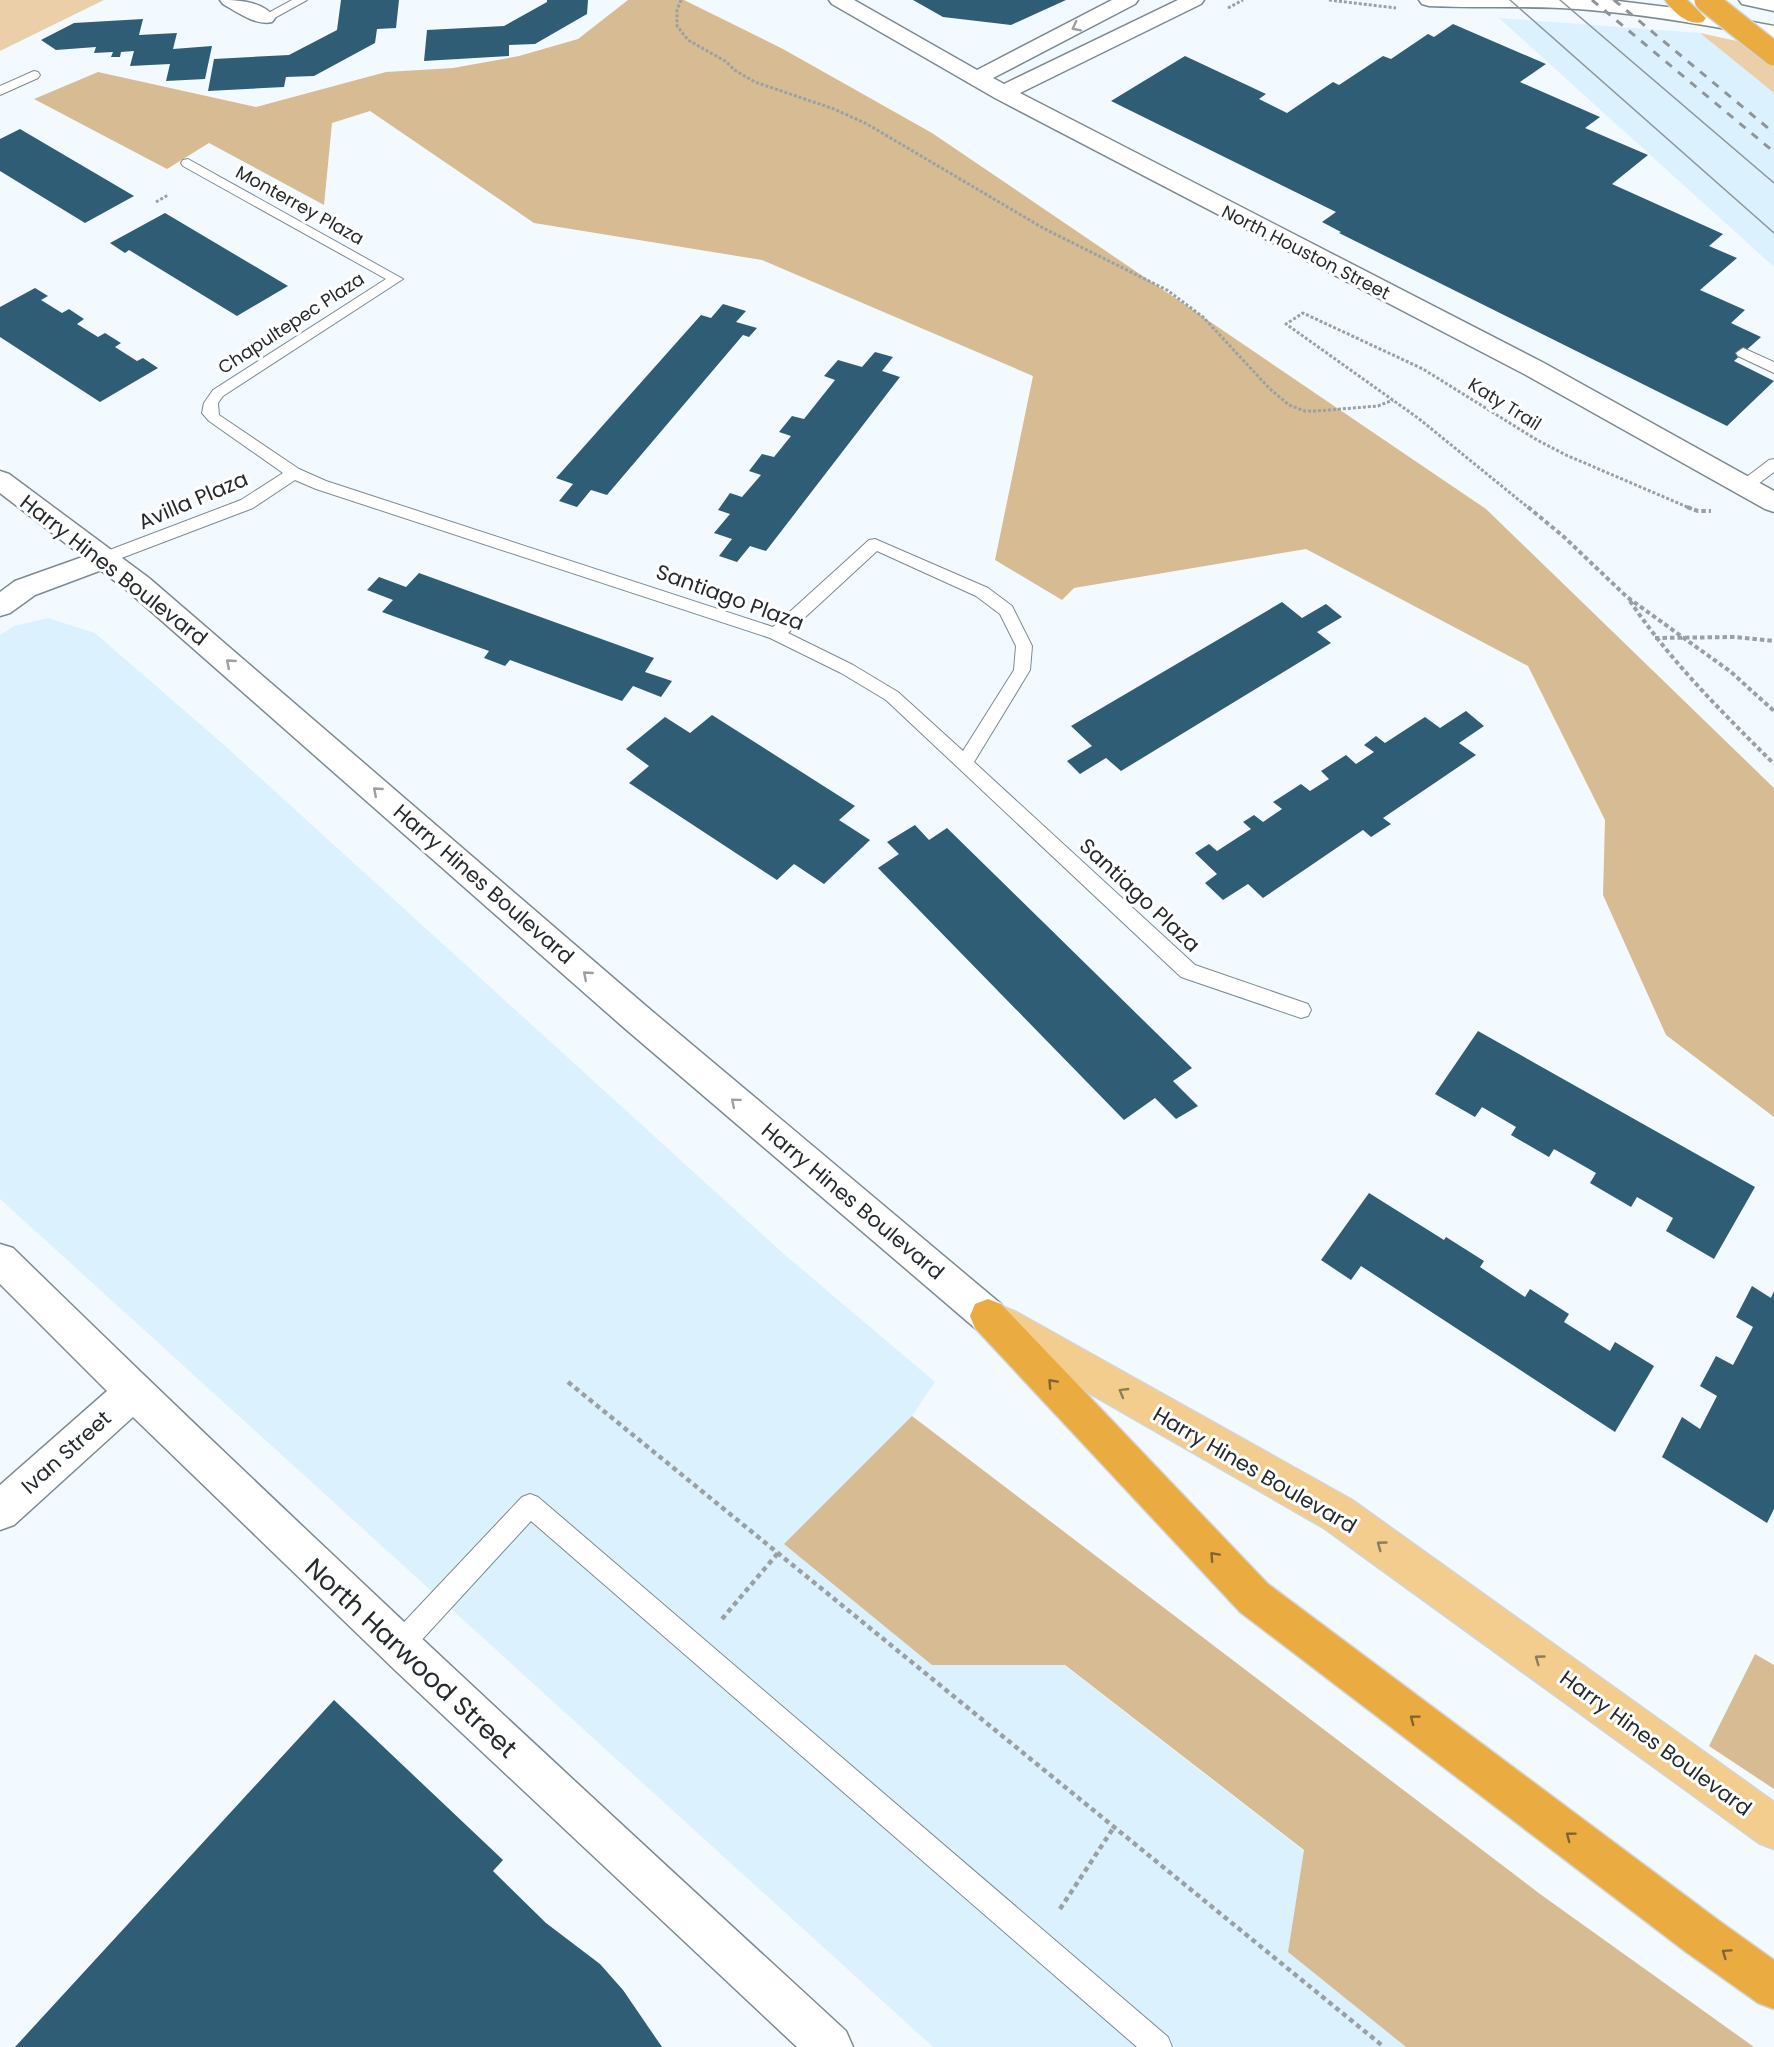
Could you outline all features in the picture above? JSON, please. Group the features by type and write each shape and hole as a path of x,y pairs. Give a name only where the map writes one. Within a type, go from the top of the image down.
{"highway":[{"path":"1675,0 1701,9 1774,54"},
{"path":"988,1316 1254,1598 1702,1936 1774,1987"}],"main road":[{"path":"230,0 265,18"},
{"name":"North Houston Street","path":"839,0 1003,93 1535,369 1774,503"},
{"path":"976,78 1128,0"},
{"path":"1003,93 1194,0"},
{"path":"1429,0 1530,1 1701,9 1774,32"},
{"path":"1749,0 1774,5"},
{"name":"Harry Hines Boulevard","path":"0,480 105,558 203,639 634,1016 988,1316 1338,1514 1774,1828"},
{"path":"0,606 25,588 105,558"},
{"name":"North Harwood Street","path":"0,1260 133,1392 398,1647 830,2047"},
{"name":"Ivan Street","path":"0,1511 133,1392"}],"lane":[{"path":"265,18 301,0"},
{"path":"0,91 34,75"},
{"name":"Monterrey Plaza","path":"188,163 396,279"},
{"name":"Chapultepec Plaza","path":"211,403 218,393 396,279"},
{"path":"1743,353 1774,368"},
{"name":"Santiago Plaza","path":"211,403 210,412 214,418 294,473 321,484 776,634 847,669 884,691 1188,971 1301,1010"},
{"path":"1745,486 1774,464"},
{"name":"Avilla Plaza","path":"105,558 247,504 294,473"},
{"path":"776,634 875,544 982,592 1006,610 1024,646 1022,670 964,764"},
{"path":"398,1647 530,1505 1158,2047"}],"path":[{"path":"681,0 677,10 677,26 688,40 725,61 736,71 755,82 834,109 867,124 992,200 1167,290 1203,317 1269,388 1289,405 1305,411 1316,411 1378,406 1393,400 1564,537 1627,597 1731,672 1774,710"},
{"path":"1329,0 1396,8"},
{"path":"156,202 168,195"},
{"name":"Katy Trail","path":"1393,400 1286,324 1304,313 1423,369 1537,440 1566,455 1684,506 1704,512 1717,508"},
{"path":"1627,597 1655,638 1701,692 1774,764"},
{"path":"1655,638 1736,637 1774,641"},
{"path":"568,1382 1384,2047"},
{"path":"697,1650 778,1553"},
{"path":"1037,1943 1114,1827"}],"shaded area":[{"path":"0,0 104,0 0,51"},
{"path":"628,0 684,0 783,49 932,133 1486,509 1774,788 1774,1117 1666,1035 1603,895 1605,820 1528,666 1306,549 1074,588 1062,600 995,560 1033,376 762,260 534,223 370,111 332,123 324,205 209,143 167,169 34,99 98,72 256,107 386,72 453,68 519,56 578,39"},
{"path":"1499,18 1700,33 1774,93 1774,267"},
{"path":"1700,33 1774,49 1774,93"},
{"path":"48,618 95,633 223,744 785,1255 935,1382 912,1416 932,1665 1064,1665 1304,1851 1288,1952 1406,2047 933,2047 0,1199 0,635 14,626"},
{"path":"912,1416 1540,1894 1754,2047 1406,2047 1288,1952 1304,1850 1065,1665 932,1665 784,1544"},
{"path":"1755,1654 1774,1665 1774,1789 1709,1746"}],"building":[{"path":"341,0 399,0 396,28 377,29 375,43 314,76 286,77 284,87 208,91 214,59 289,55 337,30"},
{"path":"547,0 588,0 587,14 535,44 509,45 509,56 424,61 427,30 504,26"},
{"path":"913,0 1066,0 1011,25 943,17"},
{"path":"143,19 139,35 177,33 173,49 212,46 205,79 166,81 170,64 130,66 134,51 121,52 120,57 111,57 113,52 94,53 96,47 56,50 41,40 74,23"},
{"path":"1453,24 1546,64 1520,82 1600,117 1585,128 1648,155 1612,184 1723,234 1709,246 1737,258 1700,290 1745,310 1731,323 1761,337 1734,361 1774,381 1727,426 1339,233 1341,232 1322,222 1336,212 1111,101 1185,56 1266,94 1259,99 1287,113 1333,82 1339,85 1383,56 1391,59 1428,34 1434,37"},
{"path":"20,129 134,196 85,223 0,171 0,139"},
{"path":"165,213 288,286 237,316 129,250 125,253 110,243"},
{"path":"35,288 48,296 41,300 62,313 69,309 84,319 77,324 98,337 105,333 121,343 115,347 137,361 143,358 158,368 100,402 0,337 0,307"},
{"path":"723,304 746,311 736,322 757,328 749,337 743,335 607,495 591,490 577,507 559,501 573,484 556,478 701,315 711,318"},
{"path":"875,352 893,357 882,371 900,377 766,551 750,546 737,562 719,556 732,539 714,533 730,514 718,510 730,493 742,497 761,475 749,471 762,454 774,457 791,436 779,432 792,416 804,419 835,380 824,376 838,360 862,367"},
{"path":"419,573 654,658 645,672 672,681 661,697 633,686 622,701 510,660 505,666 484,658 489,651 382,612 393,600 367,590 379,577 406,587"},
{"path":"1282,602 1302,618 1326,604 1342,617 1317,632 1331,643 1121,771 1106,758 1080,774 1067,761 1092,746 1071,726"},
{"path":"1466,711 1484,726 1459,743 1476,755 1383,818 1391,824 1371,837 1363,830 1263,898 1248,884 1223,900 1205,883 1217,874 1195,853 1209,844 1217,851 1251,829 1243,822 1254,815 1263,822 1282,809 1273,802 1301,784 1310,791 1329,779 1321,771 1346,755 1356,764 1374,752 1364,745 1376,736 1385,743 1425,717 1440,728"},
{"path":"712,715 855,806 839,820 870,840 824,884 794,864 777,880 629,783 649,766 626,749 665,717 690,733"},
{"path":"915,825 929,840 947,828 1192,1068 1173,1081 1198,1106 1176,1119 1155,1098 1124,1120 878,868 899,854 887,842"},
{"path":"1478,1031 1755,1187 1714,1259 1666,1231 1673,1218 1637,1197 1631,1207 1590,1183 1596,1173 1554,1149 1549,1157 1511,1135 1516,1127 1482,1107 1475,1117 1435,1094"},
{"path":"1369,1193 1444,1240 1446,1237 1484,1261 1480,1267 1525,1297 1530,1289 1569,1314 1564,1322 1610,1351 1615,1342 1654,1366 1615,1432 1361,1266 1351,1280 1321,1260"},
{"path":"1752,1286 1771,1298 1774,1291 1774,1509 1767,1523 1662,1457 1682,1417 1700,1429 1717,1396 1700,1386 1716,1356 1733,1365 1753,1327 1736,1317"},
{"path":"334,1700 503,1860 493,1871 546,1923 600,1964 623,1990 662,2047 15,2047"}],"tram line":[{"path":"1510,0 1774,233"},
{"path":"1560,0 1774,183"}],"railway":[{"path":"1592,0 1774,152"},
{"path":"1614,0 1774,133"}]}
